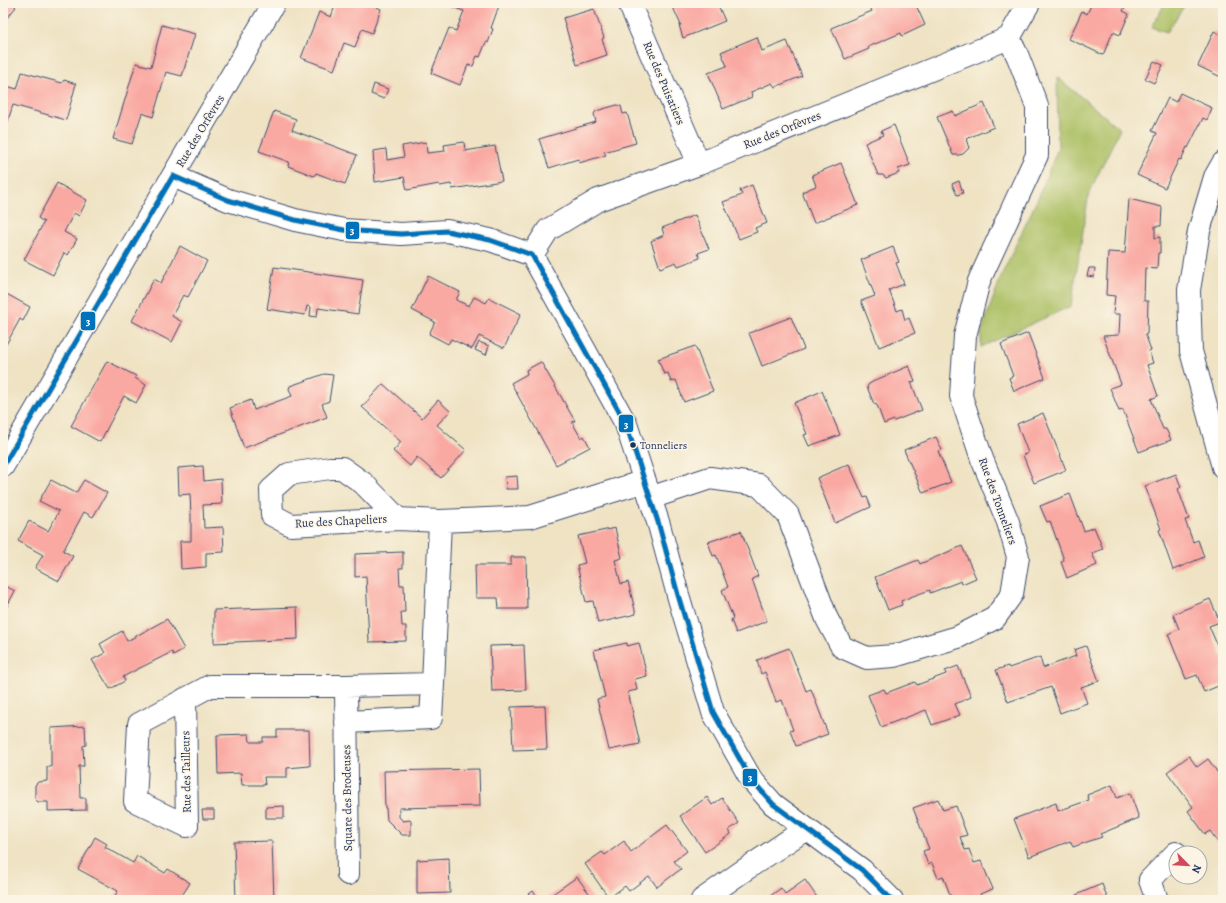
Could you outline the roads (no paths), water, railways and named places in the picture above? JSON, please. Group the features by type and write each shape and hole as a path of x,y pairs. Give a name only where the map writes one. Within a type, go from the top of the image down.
{"street":[{"name":"Rue des Orfèvres","path":"3,466 274,3"},
{"name":"Rue des Puisatiers","path":"629,3 699,164"},
{"path":"1009,38 1029,3"},
{"name":"Rue des Orfèvres","path":"532,255 548,230 598,200 699,164 1009,38"},
{"name":"Rue des Tonneliers","path":"648,490 710,478 759,485 788,515 827,619 842,647 867,658 894,656 958,637 995,618 1012,594 1018,557 1008,522 982,459 961,396 965,336 979,281 1037,155 1037,106 1018,56 1009,38"},
{"path":"1223,163 1215,177 1199,231 1188,290 1191,351 1223,467"},
{"path":"173,176 228,200 295,220 344,230 401,234 447,232 490,240 532,255 626,424 659,525 713,712 751,779 772,804 862,870 892,900"},
{"name":"Rue des Chapeliers","path":"398,519 363,482 342,468 330,468 290,474 271,490 272,515 290,525 398,519 440,521 530,517 648,490"},
{"path":"346,686 346,722 431,718 440,521"},
{"name":"Rue des Tailleurs","path":"185,699 188,826 135,801 139,724 185,699 210,686 346,686 433,684"},
{"name":"Square des Brodeuses","path":"346,722 348,874"},
{"path":"702,900 806,829"},
{"path":"1157,900 1150,880 1168,861"}],"place":[{"name":"Tonneliers","path":"633,445"}]}
